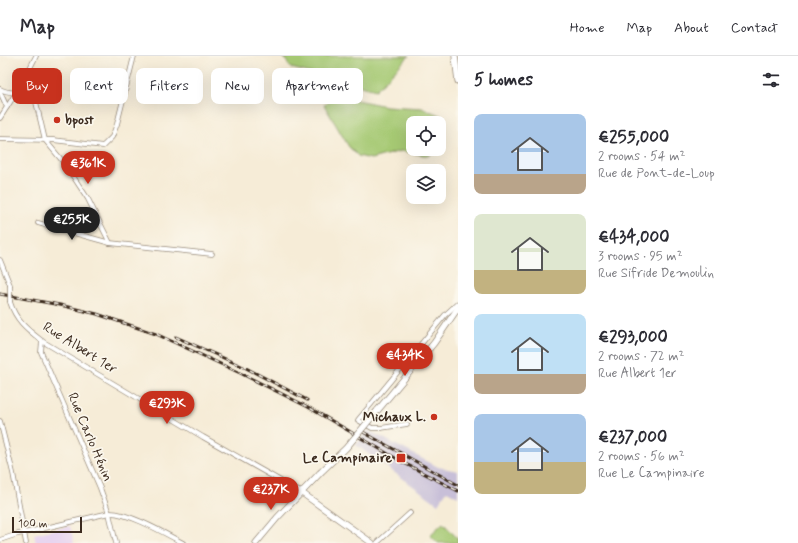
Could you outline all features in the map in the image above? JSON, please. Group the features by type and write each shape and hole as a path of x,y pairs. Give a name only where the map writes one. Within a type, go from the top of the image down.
{"main road":[{"path":"455,56 458,81"},
{"path":"256,543 277,518 346,448 434,343 458,308"},
{"name":"Rue Albert 1er","path":"302,493 372,543"}],"street":[{"path":"30,68 36,56"},
{"path":"0,140 45,140 103,146 112,137 117,124 134,56"},
{"path":"0,90 12,92"},
{"path":"0,90 7,107"},
{"path":"0,118 12,100"},
{"path":"36,104 45,140 65,164 88,199 110,243"},
{"path":"38,223 110,243 212,254"},
{"name":"Rue Albert 1er","path":"0,260 10,285 10,302 17,319 42,341 176,421 302,493"},
{"path":"407,424 372,428 358,420 446,315 458,303"},
{"name":"Rue Carlo Hénin","path":"42,341 41,352 110,513 116,543"},
{"path":"0,421 13,473 26,543"},
{"path":"0,540 18,534 115,512 138,521 183,543"},
{"path":"377,543 410,513"}],"shaded area":[{"path":"368,430 438,467 458,471 458,497 447,491 438,504 356,445"},
{"path":"70,526 74,543 36,543 34,534"}],"green space":[{"path":"283,56 409,56 376,90 363,87 363,68 291,68"},
{"path":"363,101 386,106 422,108 442,116 406,116 406,152 401,151 371,159 358,156 349,147 324,105 363,104"},
{"path":"443,523 458,539 458,543 438,543 430,535"}],"railway":[{"path":"0,294 60,305 97,314 156,334 240,373 308,407 402,462 458,491"},
{"path":"176,337 246,368 307,400"},
{"path":"363,432 458,485"}],"place":[{"name":"bpost","path":"57,120"},
{"name":"Michaux L.","path":"434,417"},
{"name":"Le Campinaire","path":"401,458"}]}
